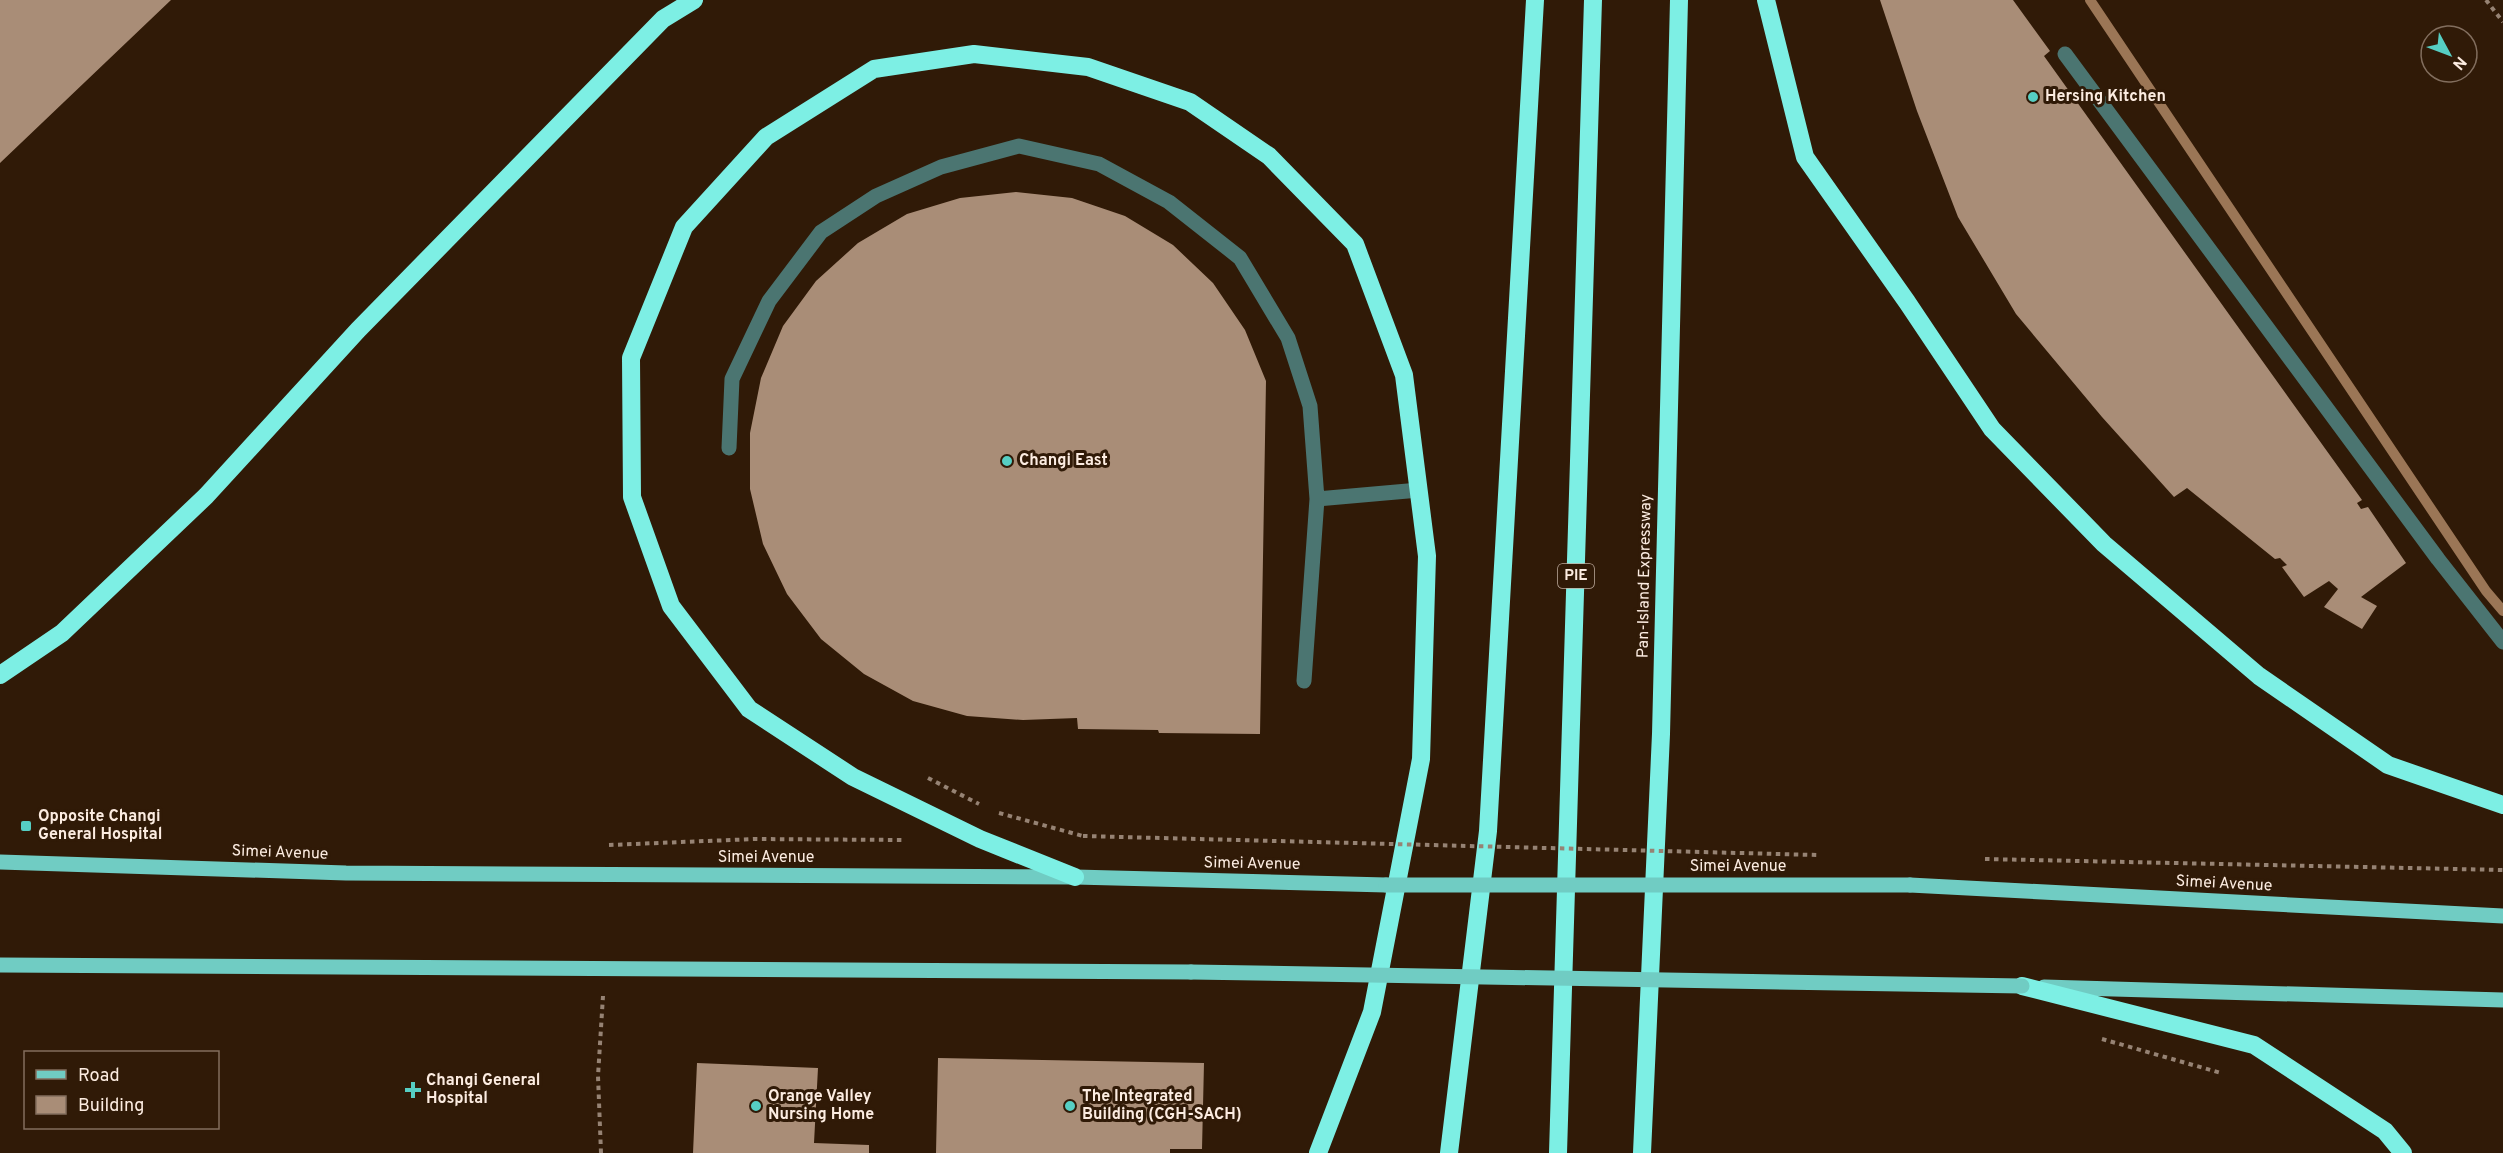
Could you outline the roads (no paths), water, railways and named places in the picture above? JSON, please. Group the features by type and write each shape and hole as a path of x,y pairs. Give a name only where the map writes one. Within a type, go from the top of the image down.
{"highway":[{"path":"0,675 62,633 206,496 358,330 663,19 694,0"},
{"path":"1449,1153 1488,831 1535,0"},
{"name":"PIE","path":"1558,1153 1593,0"},
{"name":"Pan-Island Expressway","path":"1642,1153 1661,734 1679,0"},
{"path":"1766,0 1805,157 1907,302 1992,429 2104,544 2259,676 2388,765 2503,805"},
{"path":"1075,877 980,839 853,777 749,709 671,606 632,497 631,358 684,227 766,137 874,69 974,54 1088,68 1190,102 1269,156 1355,244 1404,375 1419,490 1426,556 1421,759 1372,1012 1318,1153"},
{"path":"2022,986 2254,1045 2385,1131 2403,1153"}],"main road":[{"name":"Simei Avenue","path":"0,862 346,873 1075,877 1386,885 1910,885 2503,916"},
{"path":"0,965 1191,972 2022,986 2503,1000"}],"lane":[{"path":"2065,54 2438,559 2503,642"},
{"path":"729,448 732,379 769,301 821,232 876,196 941,167 1018,146 1099,164 1169,202 1240,258 1288,338 1310,406 1317,499 1304,681"},
{"path":"1317,499 1419,490"}],"waterway":[{"path":"2090,0 2486,591 2503,611"}],"place":[{"name":"Hersing Kitchen","path":"2033,97"},
{"name":"Changi East","path":"1007,461"},
{"name":"Opposite Changi General Hospital","path":"26,826"},
{"name":"Changi General Hospital","path":"413,1090"},
{"name":"Orange Valley Nursing Home","path":"756,1106"},
{"name":"The Integrated Building (CGH-SACH)","path":"1070,1106"}]}
